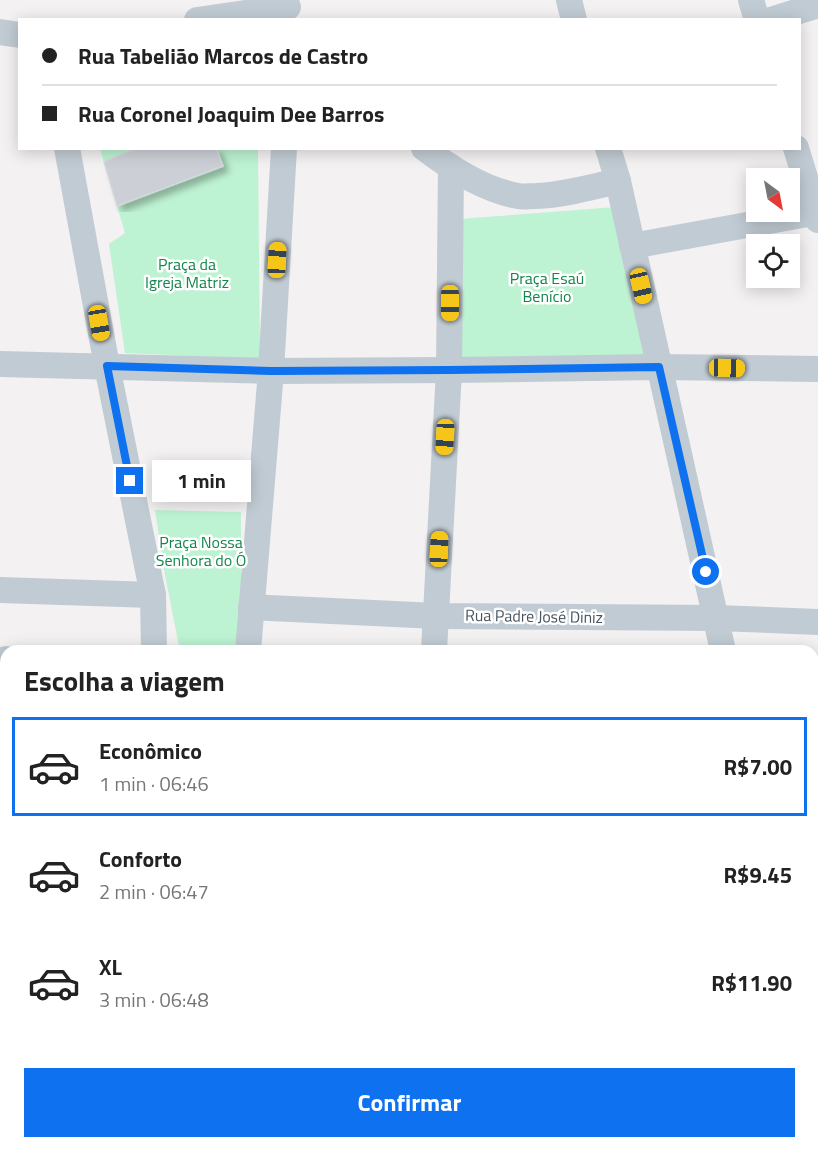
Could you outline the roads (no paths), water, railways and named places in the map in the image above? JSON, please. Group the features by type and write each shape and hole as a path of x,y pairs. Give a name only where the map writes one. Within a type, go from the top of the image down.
{"street":[{"path":"569,0 574,18"},
{"path":"751,0 756,18"},
{"path":"777,18 818,4"},
{"path":"214,18 288,9"},
{"path":"0,32 18,35"},
{"path":"68,150 107,366 153,595 154,645"},
{"path":"248,645 271,371 284,150"},
{"path":"427,150 474,181 519,196 559,194 618,181"},
{"path":"609,150 618,181 722,645"},
{"path":"632,246 817,215 797,150"},
{"path":"434,645 449,370 451,167"},
{"path":"0,364 271,371 659,367 818,369"},
{"path":"0,590 153,595"},
{"name":"Rua Padre José Diniz","path":"250,607 436,616 717,618 818,622"}],"park label":[{"name":"Praça da Igreja Matriz","path":"187,273"},
{"name":"Praça Esaú Benício","path":"547,287"},
{"name":"Praça Nossa Senhora do Ó","path":"201,551"}]}
